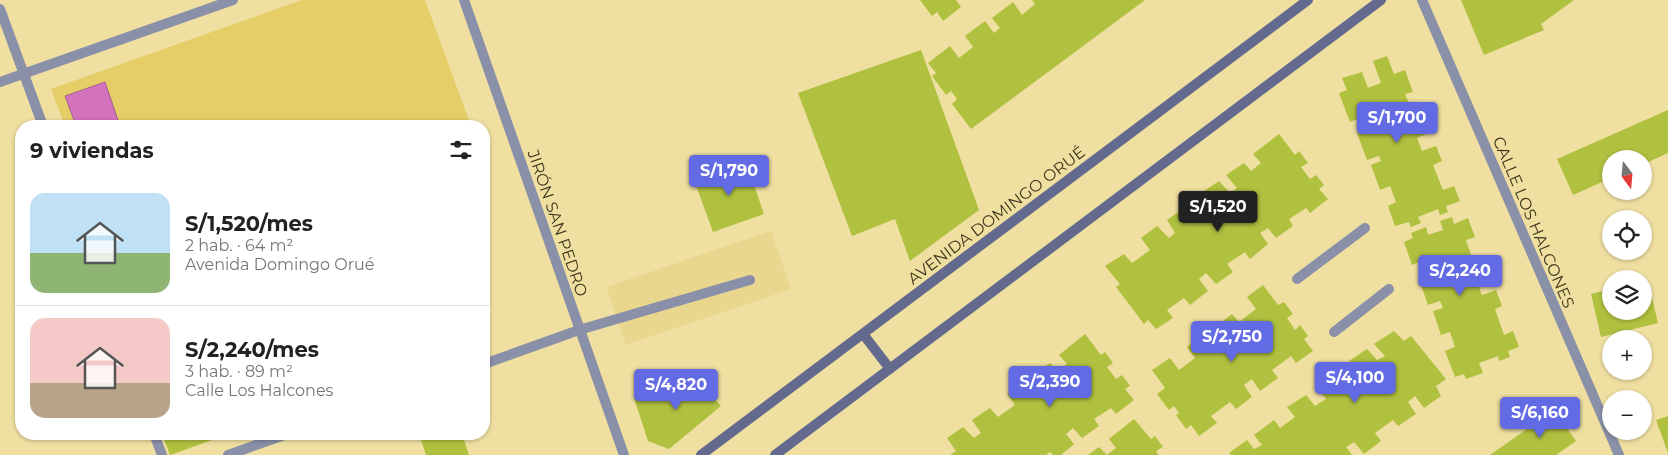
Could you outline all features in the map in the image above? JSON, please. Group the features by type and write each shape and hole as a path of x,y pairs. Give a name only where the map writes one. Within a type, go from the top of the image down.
{"main road":[{"name":"AVENIDA DOMINGO ORUÉ","path":"701,455 1308,0"},
{"path":"775,455 1381,0"},
{"path":"863,334 890,368"}],"street":[{"name":"JIRÓN SAN PEDRO","path":"464,0 624,455"},
{"name":"CALLE LOS HALCONES","path":"1422,0 1619,455"},
{"path":"0,82 227,1"},
{"path":"0,9 41,120"},
{"path":"1297,279 1365,228"},
{"path":"490,362 579,330 750,280"},
{"path":"1334,332 1389,289"},
{"path":"156,440 162,455"},
{"path":"228,455 271,440"}],"shaded area":[{"path":"302,0 425,0 469,120 63,120 51,89"},
{"path":"105,82 118,120 74,120 65,96"},
{"path":"771,231 791,289 626,345 606,287"}],"building":[{"path":"920,0 956,0 961,7 943,21 937,12 932,16"},
{"path":"1032,0 1145,0 971,129 952,104 957,99 951,91 946,95 932,76 936,73 928,63 950,46 959,58 973,47 965,36 985,21 994,33 1000,28 992,18 1013,2 1022,15 1035,4"},
{"path":"1461,0 1574,0 1541,24 1544,30 1484,55"},
{"path":"921,50 979,210 910,261 895,219 852,236 798,93"},
{"path":"1387,56 1394,74 1405,70 1413,92 1405,94 1415,118 1422,115 1429,133 1417,138 1422,151 1436,146 1442,161 1433,165 1443,190 1454,186 1460,201 1446,206 1448,212 1440,215 1438,209 1418,217 1421,223 1411,227 1409,222 1395,226 1388,206 1396,202 1390,186 1380,190 1371,165 1381,161 1379,156 1367,160 1357,133 1365,131 1360,118 1350,122 1339,93 1347,90 1342,78 1362,72 1368,88 1381,83 1373,61"},
{"path":"1668,110 1668,153 1652,160 1652,150 1602,150 1602,182 1573,195 1557,159"},
{"path":"1279,134 1295,155 1299,151 1308,163 1301,167 1310,179 1316,175 1324,185 1319,189 1328,199 1310,213 1306,208 1289,219 1293,226 1276,238 1268,228 1260,233 1268,244 1250,259 1245,252 1227,264 1233,272 1216,284 1206,273 1199,279 1208,291 1190,305 1184,298 1167,310 1173,318 1156,329 1148,320 1144,324 1116,287 1120,284 1105,266 1124,254 1132,263 1150,250 1141,238 1157,226 1169,238 1175,233 1167,220 1184,208 1193,217 1209,204 1201,193 1219,181 1230,193 1237,188 1226,175 1244,163 1251,171 1261,163 1253,154"},
{"path":"746,162 764,214 713,232 694,180"},
{"path":"1452,217 1454,224 1468,218 1475,237 1466,240 1475,267 1484,264 1489,278 1477,282 1482,295 1496,290 1502,306 1495,309 1504,335 1513,331 1519,347 1508,351 1510,357 1499,361 1498,356 1479,363 1483,373 1466,379 1464,374 1455,377 1445,351 1455,347 1450,332 1441,335 1433,311 1443,308 1440,301 1428,305 1420,282 1429,279 1422,261 1412,265 1404,242 1413,238 1411,233 1426,227 1428,235 1443,230 1440,221"},
{"path":"1263,285 1278,305 1284,302 1293,314 1287,318 1295,330 1300,325 1308,336 1304,339 1313,351 1296,363 1291,356 1272,370 1278,378 1260,391 1252,379 1244,385 1252,397 1236,409 1230,402 1211,416 1217,423 1199,436 1191,425 1186,429 1176,415 1179,413 1174,406 1169,410 1157,394 1165,388 1152,370 1170,358 1179,370 1195,358 1187,347 1202,335 1212,348 1225,339 1215,327 1232,314 1239,322 1256,309 1247,297"},
{"path":"1602,291 1602,320 1652,320 1652,298 1658,323 1630,330 1602,330 1601,337 1591,294"},
{"path":"1394,331 1404,341 1411,336 1446,379 1436,386 1441,396 1424,408 1415,396 1408,402 1416,414 1398,426 1393,420 1375,433 1381,441 1364,454 1354,442 1346,447 1352,455 1231,455 1229,453 1247,440 1254,449 1262,445 1254,435 1274,420 1280,428 1295,417 1287,407 1306,395 1315,406 1326,399 1316,387 1333,375 1340,383 1358,370 1349,361 1367,349 1377,360 1385,356 1374,344"},
{"path":"1085,334 1101,355 1105,352 1113,363 1107,367 1116,379 1122,375 1130,386 1125,389 1134,400 1116,414 1111,408 1094,419 1099,426 1082,438 1073,428 1066,434 1074,444 1061,455 1053,455 1050,452 1046,455 950,455 956,451 947,438 963,427 974,438 981,433 972,420 990,408 998,417 1015,405 1007,394 1025,381 1036,393 1043,389 1032,375 1050,363 1057,371 1067,364 1059,355"},
{"path":"707,375 712,396 721,406 669,449 648,441 634,398"},
{"path":"1554,410 1576,441 1556,455 1490,455"},
{"path":"1668,416 1668,453 1656,420"},
{"path":"1134,419 1151,439 1155,436 1163,447 1156,451 1159,455 1107,455 1116,448 1109,439"},
{"path":"164,440 212,440 170,455"},
{"path":"421,440 464,440 469,455 426,455"},
{"path":"1099,447 1107,455 1088,455"}]}
